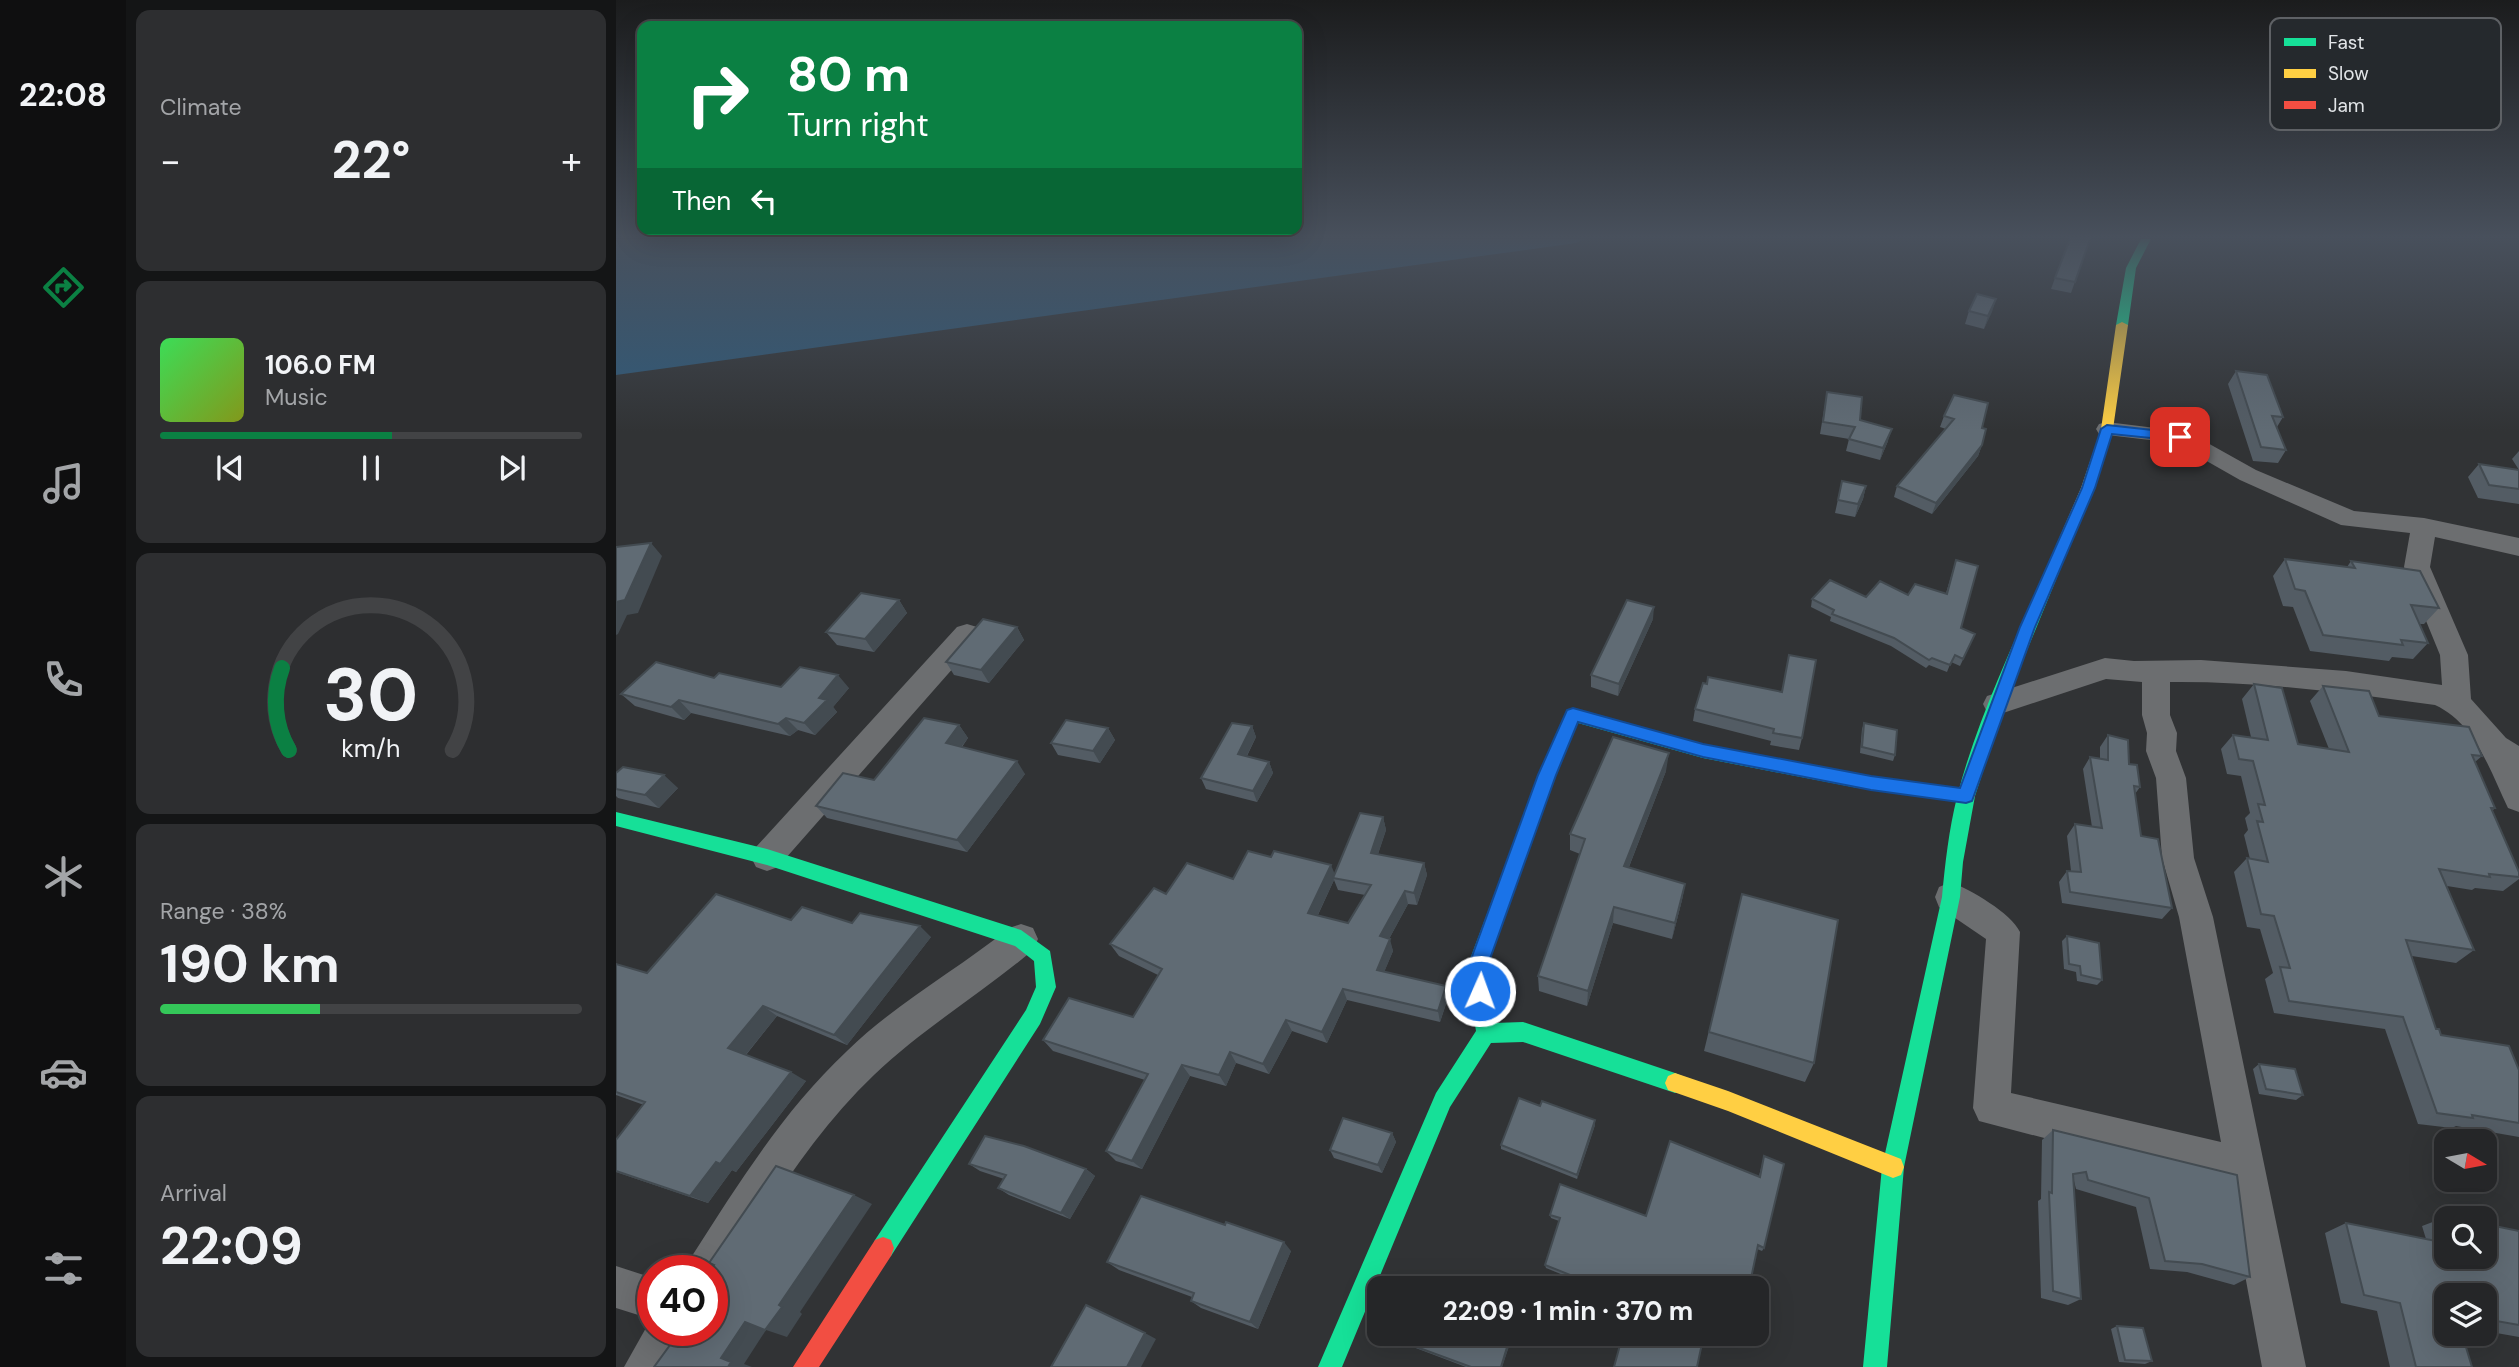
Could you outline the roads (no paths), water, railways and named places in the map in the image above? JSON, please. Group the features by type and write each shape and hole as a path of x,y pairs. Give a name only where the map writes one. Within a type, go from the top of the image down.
{"street":[{"path":"1875,1367 1894,1167 1951,897 1954,862 1966,796 1997,704 2088,488 2107,429 2126,303"},
{"path":"2107,429 2180,437 2248,475 2350,519 2424,526 2519,547"},
{"path":"2424,526 2417,567 2454,655 2457,703"},
{"path":"767,857 967,634"},
{"path":"1997,704 2105,668 2156,683 2201,671 2416,690 2440,695 2457,703 2508,754 2519,799"},
{"path":"2156,683 2156,715 2162,733 2161,751 2171,778 2178,858 2196,917 2284,1367"},
{"path":"1331,1367 1443,1100 1486,1033 1476,970 1547,775 1573,715 1703,751 1871,783 1966,796"},
{"path":"616,819 767,857 1021,939 1043,957 1046,987 1033,1017 805,1367"},
{"path":"1951,897 2003,932 1992,1108 2041,1117 2151,1147 2246,1167"},
{"path":"716,1255 771,1169 821,1101 889,1037 994,963 1021,939"},
{"path":"1486,1033 1523,1032 1560,1044 1728,1101 1894,1167"},
{"path":"616,1287 637,1294"},
{"path":"646,1367 659,1346"}]}
